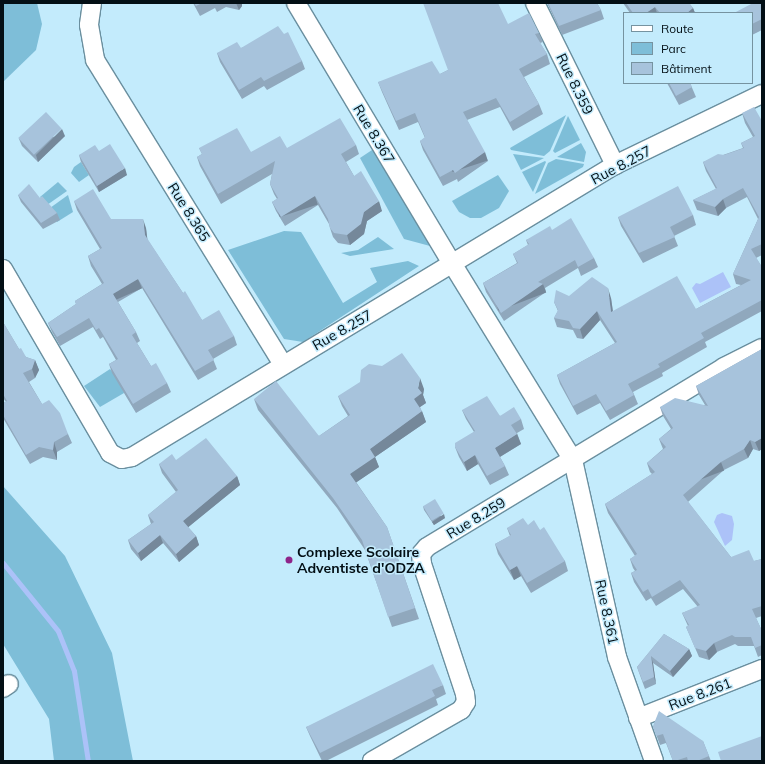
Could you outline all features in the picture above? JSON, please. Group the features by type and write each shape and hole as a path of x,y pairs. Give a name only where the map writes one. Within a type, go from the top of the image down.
{"street":[{"name":"Rue 8.365","path":"92,3 88,25 95,60 283,364"},
{"name":"Rue 8.367","path":"296,3 453,265 573,460"},
{"name":"Rue 8.359","path":"535,3 615,166"},
{"name":"Rue 8.257","path":"3,269 110,453 122,458 132,457 283,364 453,265 615,166 762,94"},
{"name":"Rue 8.259","path":"372,761 461,710 466,702 465,694 422,564 421,554 427,546 573,460 724,367 762,348"},
{"name":"Rue 8.361","path":"573,460 617,657 654,761"},
{"name":"Rue 8.261","path":"638,718 762,669"}],"green space":[{"path":"3,3 37,3 42,24 36,50 3,82"},
{"path":"566,115 550,151 544,156 511,150 510,148"},
{"path":"568,116 580,140 555,153 553,151"},
{"path":"581,143 586,152 584,162 557,157"},
{"path":"375,148 430,246 404,239 360,158"},
{"path":"513,154 544,158 521,170"},
{"path":"556,159 584,164 583,167 535,194 548,163"},
{"path":"545,161 546,162 533,192 522,172"},
{"path":"81,162 89,175 79,182 71,173 74,167"},
{"path":"498,175 509,191 499,208 481,218 470,218 459,212 452,201"},
{"path":"58,182 67,191 47,205 40,197"},
{"path":"68,195 73,212 57,222 50,208"},
{"path":"284,231 301,232 343,303 377,282 370,268 408,261 419,266 303,342 284,339 228,250"},
{"path":"378,237 394,249 350,256 341,253 358,250"},
{"path":"110,369 122,383 124,393 100,407 84,386"},
{"path":"3,486 65,556 112,653 133,761 54,761 49,719 3,644"}],"shaded area":[{"path":"723,272 731,287 700,303 692,288 696,283 700,284"},
{"path":"722,513 732,516 734,524 732,540 725,546 714,522 717,515"}],"building":[{"path":"194,3 202,3 196,6"},
{"path":"423,3 498,3 508,24 529,13 539,33 535,34 547,54 519,69 539,104 510,122 496,98 463,112 485,152 455,173 453,170 440,177 420,141 425,137 415,113 396,121 378,82 432,61 440,74 448,70"},
{"path":"548,3 597,3 601,10 559,26"},
{"path":"626,3 689,3 693,8 688,12 659,12 655,7 648,12 632,12"},
{"path":"753,3 762,3 762,19 753,24 753,12 736,12"},
{"path":"278,26 284,34 288,32 302,61 264,81 261,77 239,90 217,53 237,42 241,48"},
{"path":"670,84 690,84 692,87 676,96"},
{"path":"754,107 762,121 762,244 751,249 762,267 762,300 701,333 704,338 658,364 660,367 628,384 634,395 606,411 596,394 573,406 557,375 617,342 597,311 580,329 573,328 569,321 554,318 558,310 554,302 556,290 569,296 592,277 608,288 611,312 677,276 696,309 751,280 733,274 759,217 743,188 723,199 715,207 693,200 717,188 703,162 718,154 724,155 744,148 741,143 755,136 742,113"},
{"path":"46,112 62,129 34,155 18,138"},
{"path":"340,118 356,145 341,154 354,176 361,171 379,201 364,212 361,224 347,235 334,233 330,228 328,219 315,196 281,217 272,202 278,198 270,184 275,161 218,194 197,157 202,154 199,148 237,128 251,152 280,136 287,148"},
{"path":"110,144 125,168 97,186 79,155 95,145 99,151"},
{"path":"29,184 40,198 42,196 57,213 41,223 18,195"},
{"path":"678,186 693,215 670,227 675,237 639,253 618,217"},
{"path":"93,189 111,219 143,219 145,235 183,293 185,291 202,320 219,310 234,336 208,350 214,360 195,371 138,279 113,294 136,332 132,335 151,366 156,363 167,383 133,404 109,364 118,359 99,328 96,330 89,318 57,337 48,323 76,304 75,301 104,283 88,256 102,248 74,201"},
{"path":"571,218 594,258 578,267 575,260 538,282 543,284 501,313 483,283 518,263 513,254 529,244 526,240 550,226 552,230"},
{"path":"3,322 19,349 21,348 26,357 35,360 32,369 23,373 42,404 49,400 60,413 68,434 54,442 53,450 39,447 26,455 3,415 3,403 7,401 3,394"},
{"path":"762,349 762,438 755,442 750,440 744,449 721,462 683,495 731,557 749,550 754,561 762,559 762,606 752,609 762,631 762,645 755,648 751,637 735,637 732,635 714,643 706,651 695,648 686,627 689,625 682,613 700,605 680,580 652,597 648,589 643,592 631,573 637,570 630,559 637,554 605,504 655,472 647,463 666,447 659,439 673,428 660,407 675,398 708,406 696,386"},
{"path":"402,353 420,378 418,388 422,393 414,399 422,411 370,449 375,457 350,474 387,527 415,608 388,617 362,540 333,498 254,399 276,381 319,436 350,415 338,396 360,382 361,370 369,364 382,366"},
{"path":"487,396 500,416 514,407 521,419 511,425 517,434 495,448 505,466 487,476 475,455 464,462 455,447 455,443 475,431 462,410"},
{"path":"206,438 237,476 183,521 196,536 176,554 160,535 138,553 128,540 154,522 148,515 178,490 159,464 172,454 176,460"},
{"path":"435,499 444,514 432,521 423,506"},
{"path":"523,518 528,525 534,520 540,530 544,527 565,561 527,583 517,566 510,570 495,544 511,535 507,528"},
{"path":"664,634 689,649 670,671 651,656 654,677 643,682 637,667"},
{"path":"433,664 443,685 432,690 435,696 320,753 306,727"},
{"path":"659,711 703,741 709,756 697,761 688,761 687,757 673,761 663,734 656,736 653,726"},
{"path":"762,736 762,761 721,761 718,752"}],"waterway":[{"path":"3,563 58,631 74,671 88,761"}],"place":[{"name":"Complexe Scolaire Adventiste d'ODZA","path":"289,560"}]}
